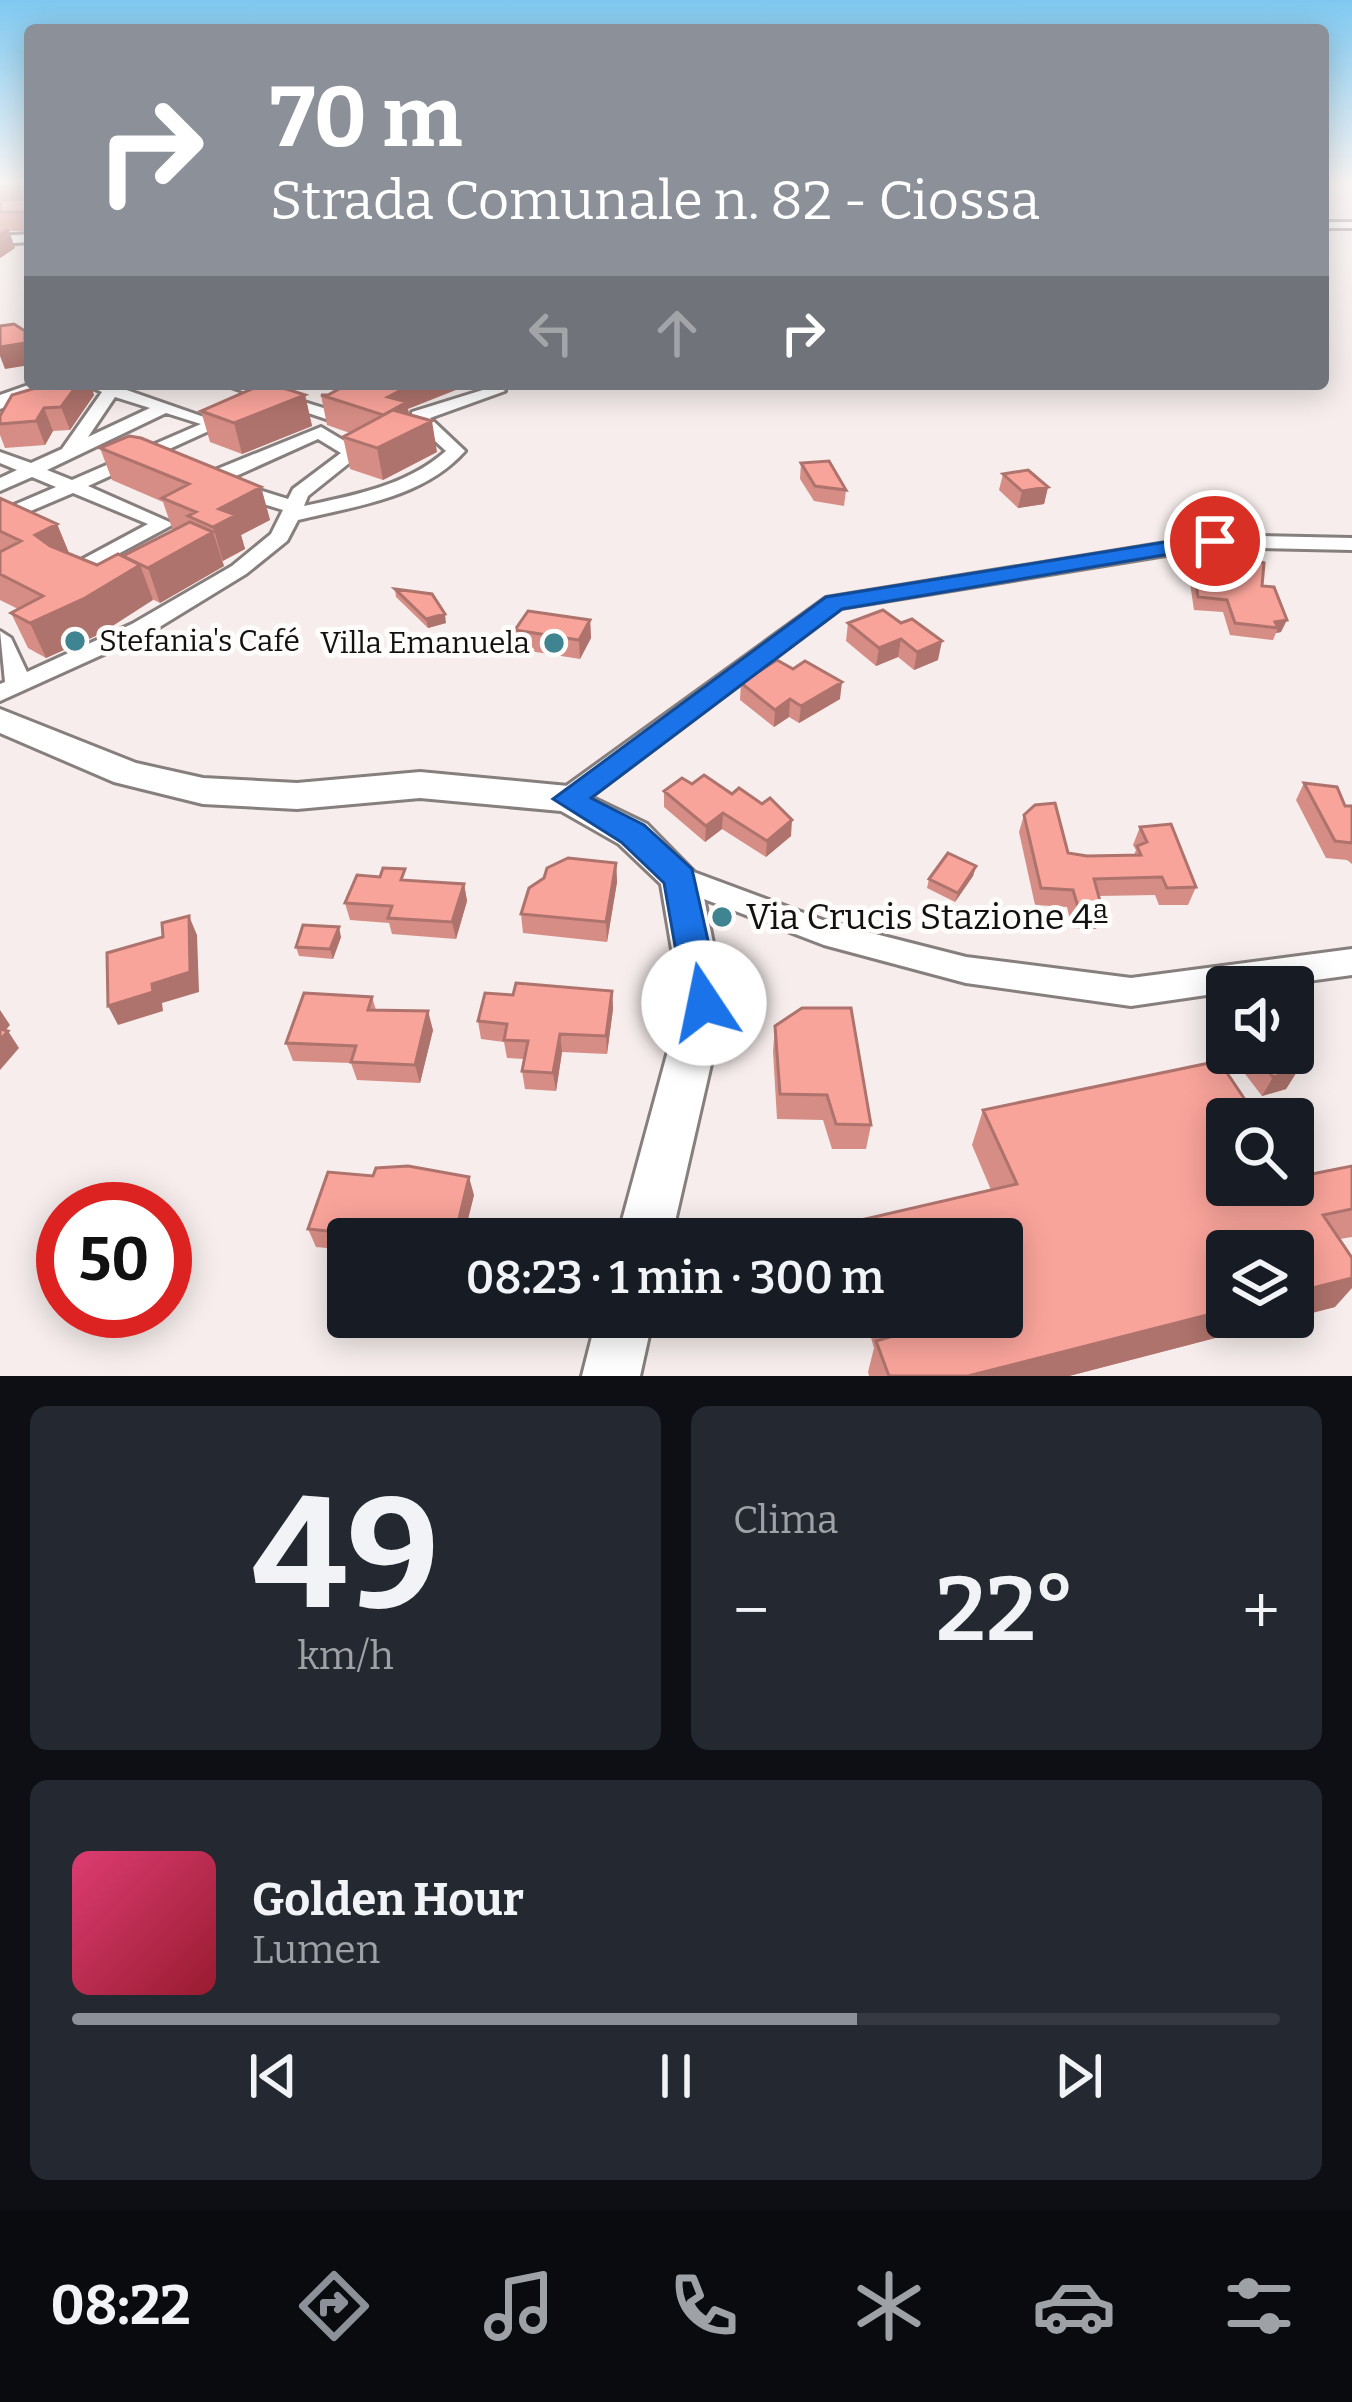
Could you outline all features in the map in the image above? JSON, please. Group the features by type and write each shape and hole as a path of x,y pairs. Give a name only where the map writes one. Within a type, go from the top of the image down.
{"main road":[{"path":"0,402 35,390"},
{"path":"0,720 127,773 203,791 296,796 420,785 568,799 633,834 680,878 704,1003 649,1218"},
{"path":"611,1376 620,1338"}],"street":[{"path":"0,415 85,390"},
{"path":"68,453 97,390"},
{"path":"0,518 216,424 112,390"},
{"path":"244,390 326,424"},
{"path":"381,390 326,424 216,476 219,484 294,512 385,493 444,464 457,452 418,416 496,390"},
{"path":"0,485 166,407"},
{"path":"8,689 140,629 239,570 280,537 300,493 354,452 329,442 326,424"},
{"path":"68,453 112,471"},
{"path":"0,457 164,524 73,572"},
{"path":"568,799 834,603 1215,541 1352,544"},
{"path":"0,638 14,665 8,689"},
{"path":"680,878 824,933 967,970 1131,992 1352,962"}],"building":[{"path":"14,324 24,330 24,343 0,347 0,326"},
{"path":"29,390 74,390 61,407 44,408 36,421 0,424 12,395"},
{"path":"249,390 290,390 305,395 234,423 201,411"},
{"path":"337,390 401,390 388,397 407,402 383,415 321,395"},
{"path":"393,410 432,421 377,448 343,437"},
{"path":"129,436 261,487 219,509 236,515 213,527 188,516 196,512 162,498 189,484 100,448"},
{"path":"829,461 846,490 815,486 801,463"},
{"path":"1028,470 1048,487 1022,491 1003,474"},
{"path":"0,498 57,524 35,535 50,546 97,565 118,554 140,565 30,623 11,613 43,596 0,574 0,552 21,541 0,531"},
{"path":"190,522 213,532 148,568 123,556"},
{"path":"1226,554 1264,563 1262,586 1274,587 1287,620 1275,622 1278,628 1235,623 1227,600 1198,597 1194,571 1232,571"},
{"path":"395,589 432,594 445,614 426,619"},
{"path":"883,610 901,623 912,619 942,641 917,652 901,639 879,648 848,623"},
{"path":"528,611 590,620 579,640 515,630"},
{"path":"777,660 793,669 805,661 842,682 801,706 790,699 775,710 741,683"},
{"path":"704,775 732,794 739,788 762,804 770,798 792,820 767,841 723,813 706,826 664,791 682,778 692,784"},
{"path":"1304,783 1337,787 1345,806 1352,806 1352,843 1335,841"},
{"path":"1055,803 1068,853 1141,855 1137,846 1147,842 1140,827 1171,824 1196,887 1167,888 1162,877 1094,879 1103,912 1079,910 1073,890 1041,888 1024,815 1035,805"},
{"path":"948,853 976,866 958,893 929,879"},
{"path":"568,858 616,863 606,922 521,914 529,888 544,878 547,868"},
{"path":"383,868 405,869 401,880 464,884 452,922 388,918 392,906 345,903 357,875 380,877"},
{"path":"189,916 190,972 152,984 153,992 108,1006 107,953 163,937 162,923"},
{"path":"303,925 339,927 330,949 296,947"},
{"path":"516,983 612,991 606,1036 560,1034 553,1073 522,1071 528,1041 504,1040 507,1024 478,1021 485,993 513,995"},
{"path":"304,993 372,997 368,1010 428,1011 415,1065 351,1062 356,1046 286,1043"},
{"path":"802,1008 851,1008 871,1125 836,1124 827,1095 780,1094 775,1026"},
{"path":"1206,1064 1206,1074 1228,1074 1244,1098 1206,1098 1206,1206 1314,1206 1314,1174 1352,1166 1352,1209 1323,1215 1352,1258 1352,1278 1314,1288 1314,1230 1206,1230 1206,1315 968,1376 889,1376 876,1341 1023,1338 1023,1218 869,1218 1017,1184 983,1110"},
{"path":"408,1166 469,1177 459,1218 327,1218 327,1231 308,1229 328,1172 373,1176 376,1168"}],"place":[{"name":"Stefania's Café","path":"75,641"},
{"name":"Villa Emanuela","path":"554,643"},
{"name":"Via Crucis Stazione 4ª","path":"722,917"}],"route":[{"path":"704,1003 680,878 633,834 568,799 834,603 1215,541"}]}
